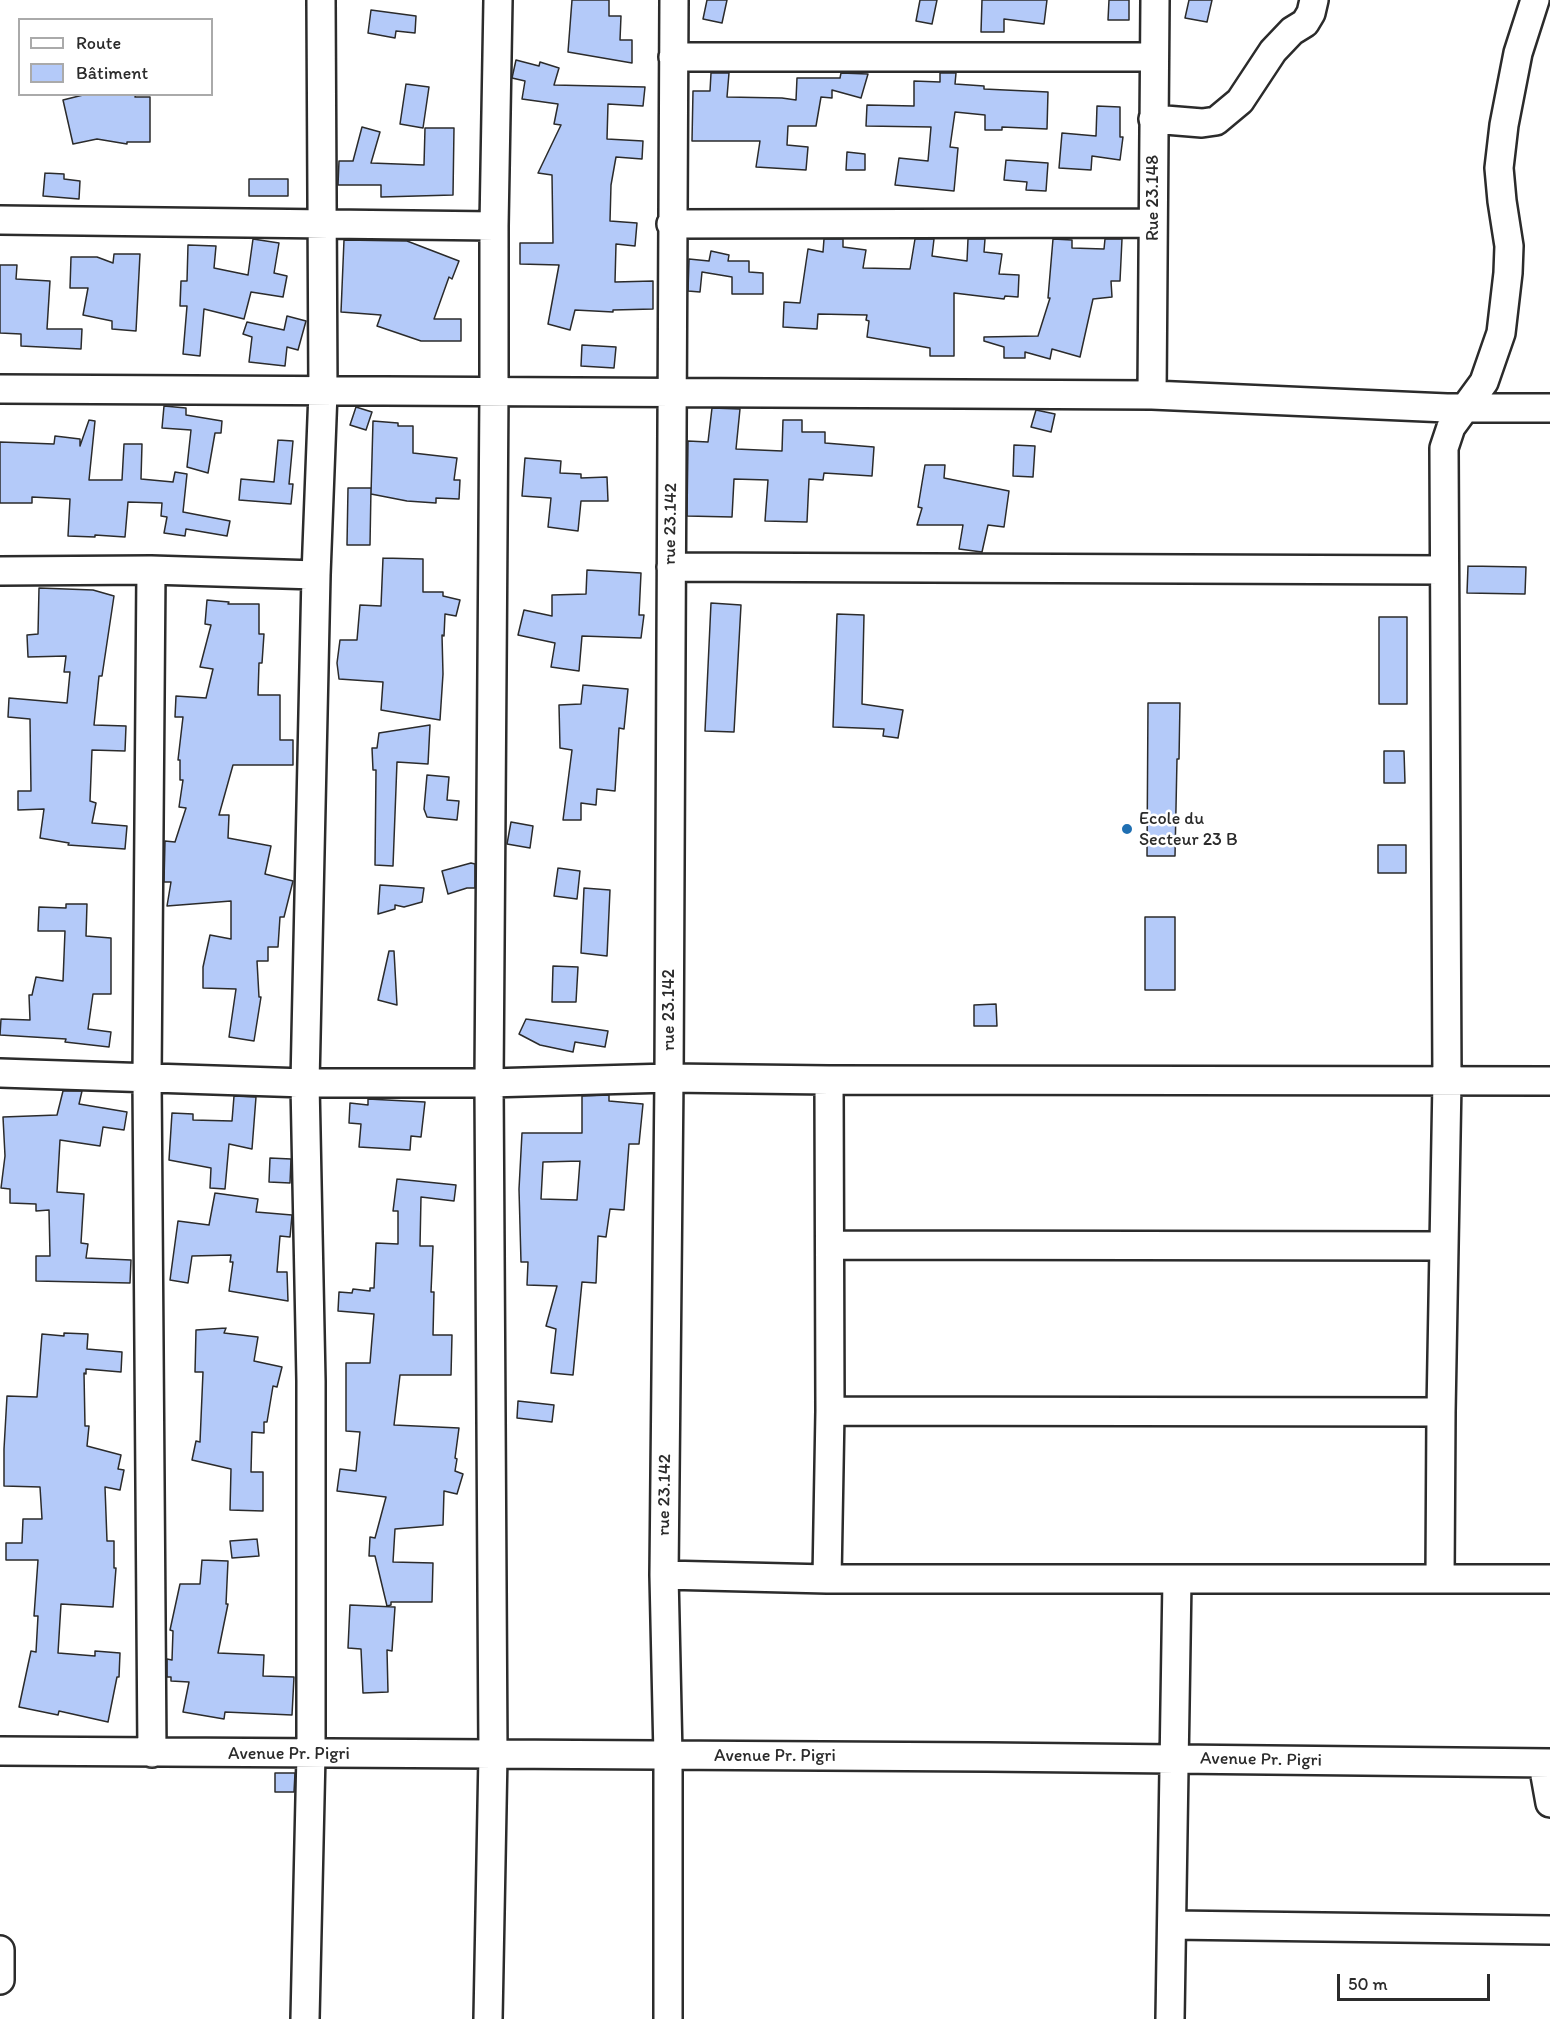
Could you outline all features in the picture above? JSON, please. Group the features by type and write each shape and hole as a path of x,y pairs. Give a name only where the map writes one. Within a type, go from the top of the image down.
{"street":[{"path":"305,2019 311,1754 310,1381 305,1083 316,574 323,392 321,0"},
{"path":"488,2019 493,1754 489,1083 494,226 498,0"},
{"name":"rue 23.142","path":"668,2019 668,1756 664,1575 669,1078 673,394 671,224 674,0"},
{"name":"Rue 23.148","path":"1152,395 1155,0"},
{"path":"1154,119 1202,123 1216,121 1240,101 1273,51 1305,23 1311,13 1314,0"},
{"path":"1440,1579 1447,1081 1444,448 1451,427 1484,382 1501,333 1509,246 1499,168 1501,146 1518,53 1535,0"},
{"path":"1549,0 1550,12"},
{"path":"673,57 1154,57"},
{"path":"0,220 494,226"},
{"path":"671,224 1152,223"},
{"path":"0,389 1152,395 1466,408 1550,408"},
{"path":"671,567 1444,570"},
{"path":"0,571 152,570 316,574"},
{"path":"152,570 147,1078 152,1753"},
{"path":"0,1073 305,1083 489,1083 669,1078 1550,1081"},
{"path":"827,1579 830,1411 830,1080"},
{"path":"830,1245 1444,1246"},
{"path":"830,1411 1441,1412"},
{"path":"664,1575 827,1579 1550,1579"},
{"path":"1170,2019 1178,1579"},
{"name":"Avenue Pr. Pigri","path":"0,1751 1546,1763"},
{"path":"1546,1763 1550,1803"},
{"path":"1172,1925 1550,1930"},
{"path":"0,1950 0,1980"}],"building":[{"path":"572,0 609,0 609,16 621,16 620,40 632,40 632,63 568,52"},
{"path":"707,0 727,0 722,23 703,19"},
{"path":"920,0 937,0 932,24 916,21"},
{"path":"982,0 1047,0 1044,24 1004,19 1004,32 981,32"},
{"path":"1109,0 1129,0 1129,20 1108,20"},
{"path":"1189,0 1212,0 1207,22 1185,18"},
{"path":"371,10 416,16 415,33 396,31 395,38 368,33"},
{"path":"516,60 539,66 540,62 559,68 554,85 645,87 643,106 608,104 607,139 643,141 642,159 616,157 611,185 610,221 637,223 635,246 616,244 615,282 653,281 653,309 613,310 613,312 575,310 570,330 548,324 559,265 520,264 520,243 553,243 552,175 538,173 561,125 554,124 558,104 522,99 525,81 512,78"},
{"path":"711,73 729,73 727,97 796,100 797,78 840,78 841,73 868,74 861,98 832,90 832,98 821,97 816,126 788,126 787,145 808,147 806,170 756,167 760,141 692,141 693,91 710,91"},
{"path":"940,73 956,73 955,84 984,86 984,89 1048,92 1047,129 1002,127 1002,130 985,130 985,115 955,112 950,147 958,148 954,191 895,185 899,158 928,161 931,127 866,126 867,105 914,106 914,81 940,82"},
{"path":"406,84 429,87 423,128 400,124"},
{"path":"79,96 150,97 150,142 127,142 127,144 97,139 73,144 63,100"},
{"path":"1097,106 1120,107 1120,137 1123,137 1120,160 1092,156 1091,170 1059,168 1062,133 1096,136"},
{"path":"362,127 380,132 371,163 424,165 425,128 454,128 453,195 381,197 381,185 338,185 339,161 353,161"},
{"path":"847,152 865,154 865,170 846,170"},
{"path":"1006,160 1048,163 1046,191 1026,190 1027,182 1004,180"},
{"path":"45,173 64,174 64,179 80,181 79,199 43,196"},
{"path":"249,179 288,179 288,196 249,196"},
{"path":"253,239 279,243 274,273 287,276 283,297 251,292 244,319 204,309 200,356 183,354 187,306 180,306 181,281 187,281 188,245 216,246 214,268 248,275"},
{"path":"824,239 843,239 843,247 866,250 863,268 910,269 915,239 934,239 932,256 967,261 968,239 985,239 984,252 1002,254 999,274 1019,275 1018,297 1005,296 1004,299 954,293 954,356 930,356 930,348 867,337 869,321 866,320 867,315 818,314 817,329 783,327 784,302 800,303 808,249 823,252"},
{"path":"1053,239 1072,240 1072,248 1104,249 1105,239 1122,239 1120,281 1111,281 1112,297 1093,299 1080,357 1052,349 1050,359 1025,352 1025,358 1004,358 1004,347 984,341 984,337 1038,336 1050,298 1048,298"},
{"path":"344,240 407,241 459,261 452,279 449,277 434,319 461,319 461,341 421,341 377,326 381,315 341,312"},
{"path":"711,251 729,255 728,261 749,261 749,272 763,273 763,294 732,294 732,277 702,272 700,292 688,291 689,259 709,261"},
{"path":"114,254 140,254 136,331 112,329 112,321 83,315 88,288 70,288 71,257 97,257 113,263"},
{"path":"0,265 17,265 16,279 50,281 47,329 82,329 81,349 21,346 21,334 0,333"},
{"path":"287,316 306,321 298,350 287,347 285,366 249,362 252,337 243,334 247,322 284,330"},
{"path":"582,345 616,347 614,368 581,366"},
{"path":"164,406 186,408 186,415 222,421 221,433 215,433 208,473 187,467 191,430 162,428"},
{"path":"356,407 372,412 366,430 350,425"},
{"path":"712,408 740,409 736,449 782,451 783,420 802,420 802,432 825,432 825,443 874,447 872,476 824,473 823,480 809,479 807,522 765,521 768,480 734,479 732,517 687,516 688,441 708,442"},
{"path":"1036,410 1055,414 1051,432 1031,427"},
{"path":"89,420 95,421 89,480 122,480 124,444 142,444 141,479 173,482 175,472 187,474 183,512 230,521 227,536 186,529 185,536 164,533 167,517 161,516 162,503 128,502 125,537 95,535 95,537 68,536 70,499 32,497 32,503 0,503 0,442 54,444 55,436 80,439 80,446"},
{"path":"373,421 398,423 398,426 413,426 413,453 457,458 454,480 460,480 459,499 436,498 436,503 407,501 371,494"},
{"path":"278,440 293,441 289,484 293,484 291,504 239,500 241,479 274,482"},
{"path":"1014,445 1035,446 1033,477 1013,476"},
{"path":"525,458 561,461 560,473 581,474 581,478 607,477 608,501 581,501 578,531 548,527 551,498 522,496"},
{"path":"925,465 945,465 944,478 1009,491 1004,527 988,525 982,552 959,549 963,525 917,525 922,508 918,507"},
{"path":"348,488 371,488 370,545 347,545"},
{"path":"383,558 423,559 423,592 443,592 443,596 460,600 456,616 445,614 444,636 442,635 443,674 440,720 381,710 383,682 339,679 337,663 340,640 357,640 360,605 381,606"},
{"path":"1468,566 1526,567 1525,594 1467,593"},
{"path":"587,570 641,573 639,615 644,615 641,638 582,636 579,671 551,667 555,643 518,635 524,610 552,616 552,595 586,594"},
{"path":"39,588 93,590 114,596 102,676 99,676 94,725 126,726 125,751 92,750 90,801 96,803 92,823 127,826 125,849 68,845 69,843 40,838 44,809 18,810 18,791 31,791 30,719 8,717 9,698 67,703 70,672 64,672 66,656 28,657 27,635 38,634"},
{"path":"207,600 229,602 228,604 259,604 259,634 264,634 262,663 259,663 258,695 280,695 280,740 293,740 293,765 233,765 219,815 229,815 228,838 271,846 265,874 293,881 284,917 280,917 278,947 268,947 268,961 257,961 259,997 261,997 254,1041 229,1037 236,989 203,988 203,967 210,935 231,939 231,901 167,906 171,882 164,882 165,841 175,842 186,808 179,807 183,780 180,780 180,760 178,760 183,717 175,717 176,696 206,698 213,669 200,667 211,625 205,624"},
{"path":"711,603 741,605 734,732 705,731"},
{"path":"837,614 864,615 862,704 903,710 898,738 883,736 884,729 833,727"},
{"path":"1379,617 1407,617 1407,704 1379,704"},
{"path":"583,685 628,689 624,729 619,728 615,791 597,789 596,805 581,803 581,820 563,820 572,750 560,748 559,705 581,704"},
{"path":"1148,703 1180,703 1175,856 1147,856"},
{"path":"430,725 428,764 397,762 393,866 375,865 376,770 373,770 372,748 377,748 379,733"},
{"path":"1384,751 1404,751 1405,783 1384,783"},
{"path":"427,775 449,777 447,800 459,801 457,820 427,817 424,809"},
{"path":"511,822 533,826 530,848 507,844"},
{"path":"1378,845 1406,845 1406,873 1378,873"},
{"path":"471,863 475,864 475,888 448,894 442,871"},
{"path":"558,868 580,871 577,899 554,896"},
{"path":"380,885 424,888 422,902 404,907 395,905 395,909 378,914"},
{"path":"584,888 610,890 607,956 581,953"},
{"path":"66,904 87,904 86,936 111,938 111,994 93,994 88,1029 111,1032 109,1047 65,1042 66,1039 0,1035 1,1019 30,1020 29,995 32,995 36,977 63,981 65,931 38,931 39,907 66,908"},
{"path":"1145,917 1175,917 1175,990 1145,990"},
{"path":"389,951 394,951 397,1005 378,1000"},
{"path":"553,966 578,967 576,1002 552,1002"},
{"path":"996,1004 997,1026 974,1026 974,1005"},
{"path":"526,1019 608,1031 605,1047 575,1042 573,1052 540,1045 519,1034"},
{"path":"63,1091 82,1091 79,1104 127,1112 124,1130 103,1127 100,1146 60,1140 57,1192 84,1194 81,1243 88,1244 86,1258 131,1260 130,1283 36,1281 36,1256 50,1256 49,1210 36,1211 36,1204 10,1203 10,1189 1,1188 5,1156 3,1117 57,1115"},
{"path":"609,1095 609,1101 643,1104 639,1144 629,1144 624,1210 610,1209 606,1237 598,1236 596,1283 582,1282 573,1375 551,1373 556,1329 546,1326 557,1286 527,1285 528,1262 521,1262 519,1189 522,1133 582,1133 582,1096","holes":["580,1161 577,1200 541,1199 543,1162"]},
{"path":"234,1096 256,1097 252,1149 229,1144 225,1189 210,1188 211,1168 169,1160 172,1113 193,1114 193,1120 232,1121"},
{"path":"368,1099 425,1102 421,1137 411,1136 410,1150 359,1147 361,1124 349,1123 350,1103 368,1105"},
{"path":"270,1158 291,1159 290,1183 269,1182"},
{"path":"397,1179 456,1185 454,1201 421,1197 420,1246 433,1246 431,1292 434,1292 433,1335 452,1335 451,1375 400,1375 394,1425 459,1428 455,1471 463,1474 457,1494 444,1491 443,1525 395,1529 393,1562 433,1563 432,1602 391,1602 391,1605 387,1606 375,1556 369,1556 370,1537 375,1538 386,1497 337,1491 340,1469 356,1471 360,1432 346,1431 346,1363 370,1363 374,1314 338,1311 339,1292 352,1293 353,1289 370,1291 370,1288 374,1288 376,1243 398,1244 398,1211 393,1211"},
{"path":"215,1193 258,1199 256,1212 292,1215 290,1237 280,1236 277,1272 287,1272 288,1301 229,1291 233,1262 230,1262 231,1255 192,1256 188,1283 170,1280 178,1221 209,1225"},
{"path":"226,1328 224,1333 258,1337 254,1361 282,1367 277,1387 273,1386 267,1422 264,1422 264,1433 252,1432 251,1472 263,1472 263,1511 230,1510 231,1469 192,1460 196,1441 200,1442 203,1372 195,1372 196,1330"},
{"path":"64,1333 88,1334 87,1349 122,1352 121,1372 86,1369 86,1374 84,1373 85,1426 89,1426 87,1446 121,1455 118,1469 124,1470 120,1490 105,1487 107,1541 114,1541 114,1568 116,1568 113,1607 61,1604 58,1653 95,1656 95,1651 120,1653 119,1677 117,1677 108,1722 59,1711 58,1715 19,1707 31,1651 36,1652 38,1616 34,1616 38,1560 6,1560 6,1543 22,1543 23,1519 42,1519 40,1487 4,1486 7,1396 37,1397 42,1334 64,1336"},
{"path":"518,1401 554,1405 552,1422 517,1418"},
{"path":"257,1539 259,1556 232,1558 230,1541"},
{"path":"202,1560 228,1561 226,1604 228,1604 218,1653 264,1655 263,1676 294,1677 292,1715 225,1712 224,1719 183,1712 189,1682 171,1681 171,1677 167,1677 167,1659 172,1660 173,1631 170,1630 180,1584 200,1584"},
{"path":"350,1605 395,1607 392,1651 387,1650 388,1692 363,1693 361,1649 348,1648"},
{"path":"275,1773 295,1773 294,1792 275,1792"}],"place":[{"name":"Ecole du Secteur 23 B","path":"1127,829"}]}
